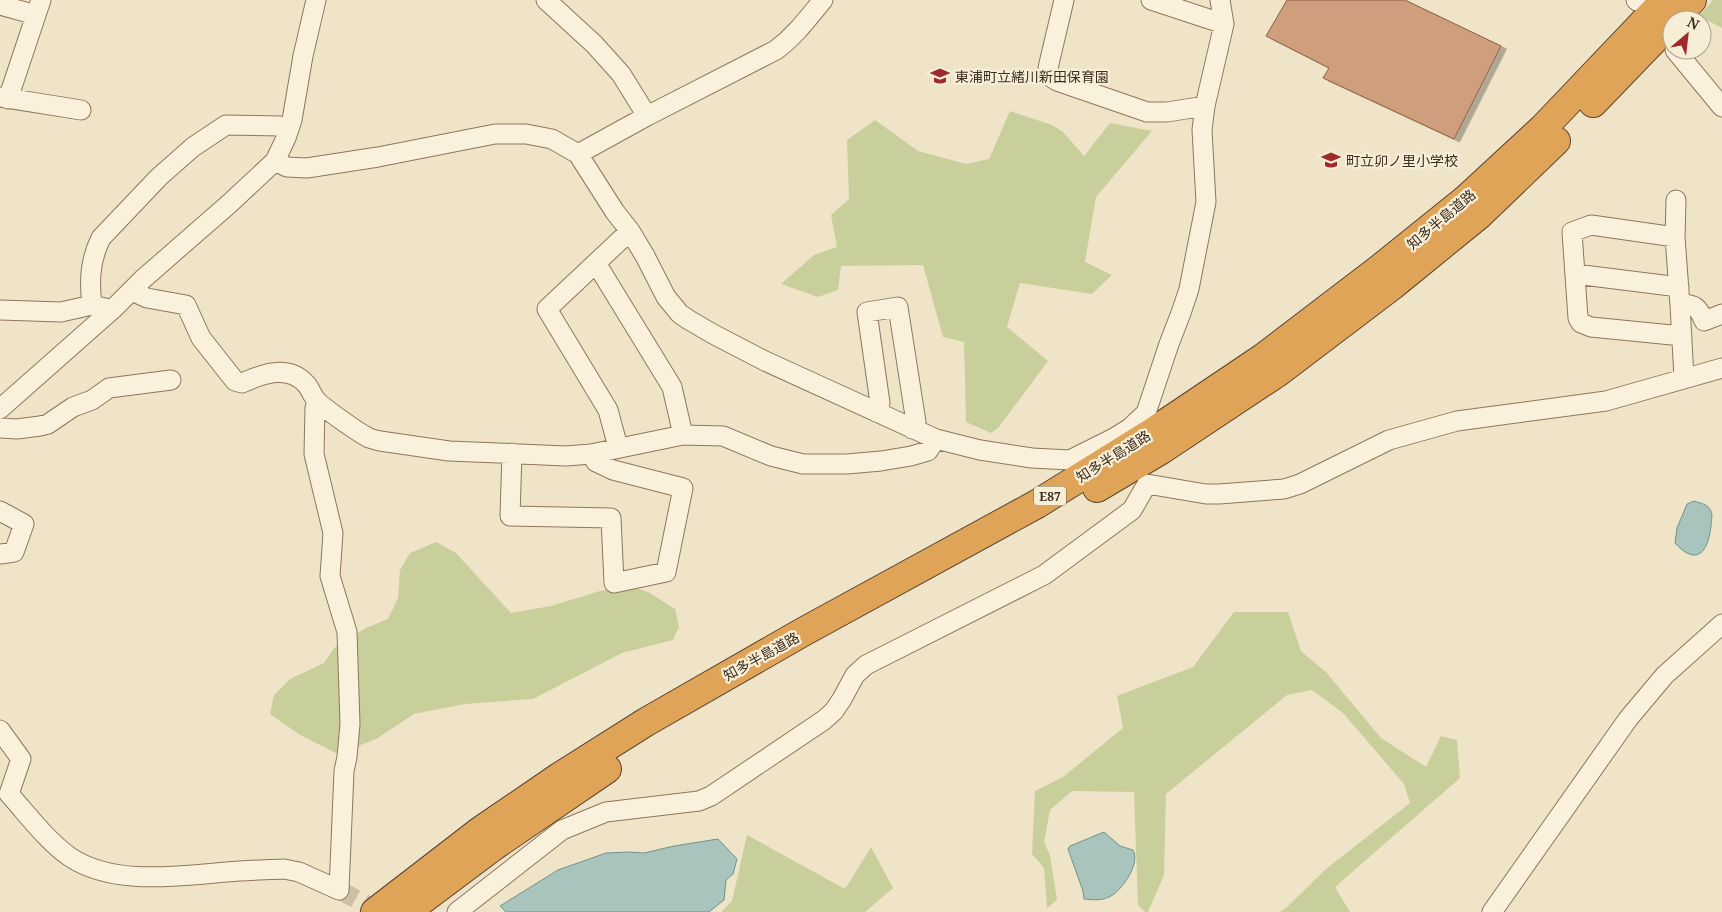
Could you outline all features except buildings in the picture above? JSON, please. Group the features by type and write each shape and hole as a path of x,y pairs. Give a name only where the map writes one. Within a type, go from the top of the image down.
{"highway":[{"name":"知多半島道路","path":"375,912 480,831 559,777 646,722 787,641 1037,504 1148,435 1264,357 1378,270 1465,200 1543,128 1665,0"},
{"name":"知多半島道路","path":"1683,10 1692,0"},
{"name":"知多半島道路","path":"406,912 494,846 571,792 656,738 732,692 1045,520 1161,450 1277,373 1392,285 1479,215 1556,141 1662,32"}],"street":[{"path":"0,409 113,310 132,290 275,161 289,128 316,0"},
{"path":"546,0 599,50 621,74 647,116"},
{"path":"578,154 647,116 776,50 802,27 823,0"},
{"path":"1064,0 1048,68 1051,77 1057,81 1147,112 1167,112 1205,106"},
{"path":"1151,0 1224,24"},
{"path":"275,161 287,167 307,168 378,157 476,137 509,133 532,134 552,139 578,154 646,256 666,297 680,314 713,334 766,361 936,439 980,450 1032,458 1070,460 1114,438 1130,428 1146,413 1189,289 1206,202 1202,130 1205,106 1224,24 1220,0"},
{"path":"0,5 39,8 4,98 81,110"},
{"path":"1683,60 1722,107"},
{"path":"92,305 89,283 95,249 101,238 159,178 193,147 226,124 289,128"},
{"path":"1676,200 1675,236 1684,378"},
{"path":"1675,236 1591,225 1572,232 1578,318 1585,326 1682,336"},
{"path":"618,448 608,410 547,309 630,231"},
{"path":"596,263 672,386 683,435"},
{"path":"1575,274 1679,296 1695,306 1701,312 1704,321 1722,314"},
{"path":"132,290 147,298 186,305 201,338 235,381 242,384 257,376 276,371 299,378 306,384 317,401 369,438 449,451 512,452 566,456 591,454 683,435 723,436 764,453 803,464 847,464 911,456 928,451 936,439"},
{"path":"0,310 61,312 92,305 113,310"},
{"path":"876,412 880,403 867,312 898,307 916,422 912,429"},
{"path":"457,912 562,830 606,812 699,801 711,796 824,720 842,699 855,675 866,665 1044,575 1132,510 1147,484 1206,494 1284,489 1300,484 1389,440 1456,421 1606,401 1722,368"},
{"path":"0,428 17,429 48,424 72,407 92,400 109,388 171,380"},
{"path":"0,730 21,759 5,800 70,857 87,866 132,876 172,876 284,869 299,872 339,890 344,771 350,724 347,632 330,576 333,533 314,454 315,408 317,401"},
{"path":"512,452 510,516 611,518 614,583 666,572 683,488 613,470 596,462 591,454"},
{"path":"0,511 24,524 14,552 0,554"},
{"path":"1492,912 1617,734 1646,696 1665,675 1722,624"}],"green space":[{"path":"1713,0 1722,0 1722,28 1712,23 1712,10 1704,10"},
{"path":"1010,111 1052,125 1063,132 1084,156 1110,123 1152,131 1096,197 1085,262 1112,275 1092,294 1020,283 1007,327 1048,361 998,428 991,433 966,422 964,342 943,337 923,265 841,266 838,290 818,297 781,284 814,255 837,247 831,215 849,199 847,140 875,120 918,151 966,164 989,159"},
{"path":"436,542 456,553 511,613 551,606 600,591 630,586 648,592 675,609 679,627 673,640 622,653 533,699 465,704 414,714 376,739 338,754 300,735 270,714 274,695 290,679 324,663 334,648 366,628 388,619 398,598 400,570 410,553"},
{"path":"1234,612 1288,612 1301,651 1326,672 1381,738 1426,767 1441,736 1457,740 1460,778 1335,887 1350,912 1280,912 1326,869 1410,803 1404,784 1343,713 1312,690 1287,695 1166,794 1164,875 1148,912 1145,912 1138,905 1134,792 1072,791 1050,810 1044,842 1050,855 1057,900 1047,908 1044,868 1032,854 1035,791 1063,777 1123,728 1117,696 1193,667"},
{"path":"747,835 845,889 871,847 893,888 865,912 721,912 732,901"}],"water":[{"path":"1694,501 1704,504 1712,514 1707,543 1700,553 1695,555 1689,554 1675,543 1677,528 1687,504"},
{"path":"1104,832 1120,846 1133,850 1135,855 1132,869 1125,882 1108,898 1084,899 1068,849 1070,846"},
{"path":"718,839 737,859 733,874 726,880 724,900 709,912 506,912 500,906 558,870 606,853 644,853"}],"tunnel":[{"path":"339,890 380,912"}],"place":[{"name":"東浦町立緒川新田保育園","path":"940,76"},
{"name":"町立卯ノ里小学校","path":"1331,160"}]}
